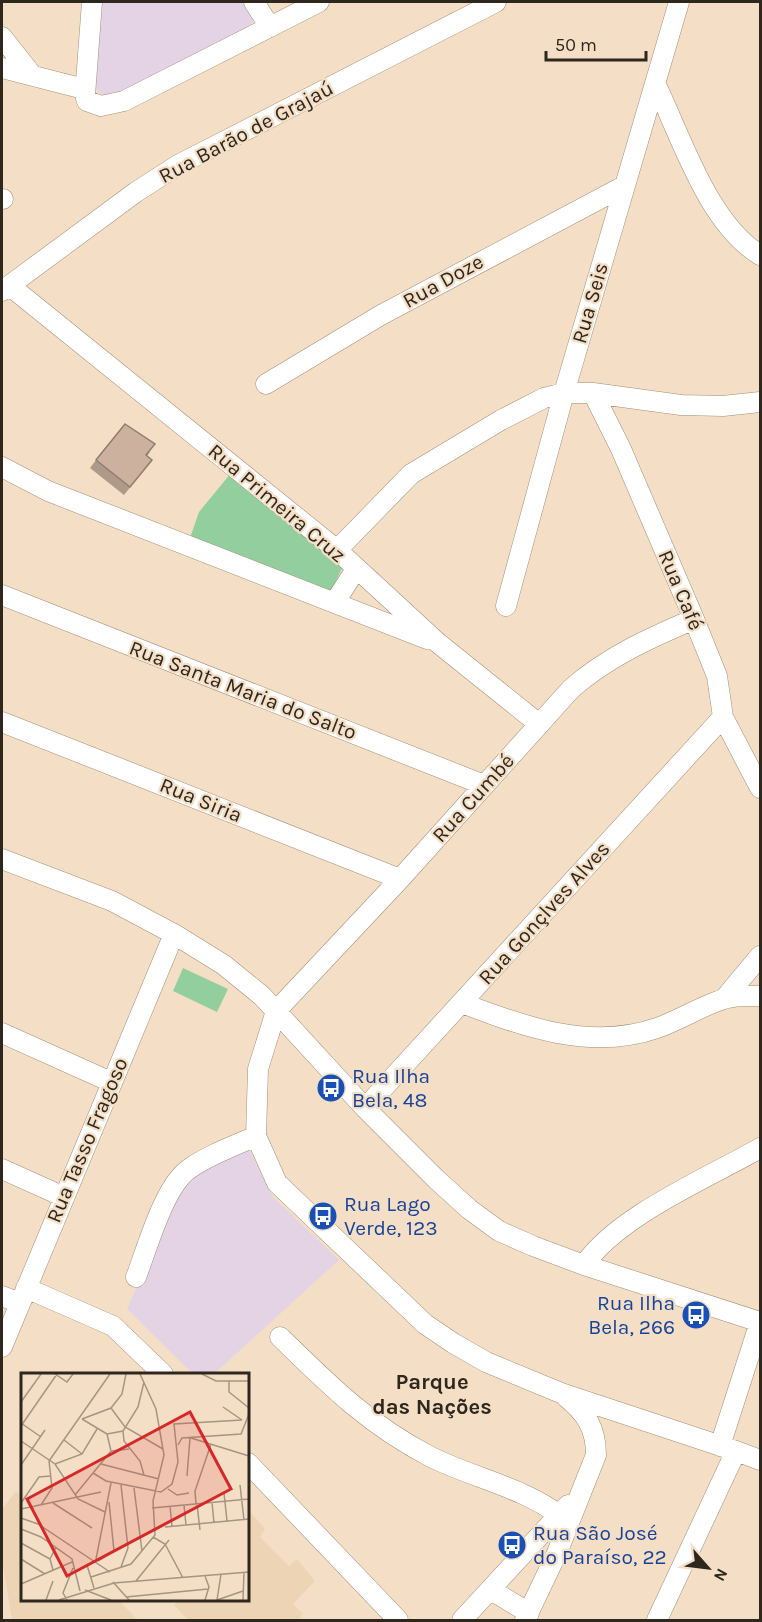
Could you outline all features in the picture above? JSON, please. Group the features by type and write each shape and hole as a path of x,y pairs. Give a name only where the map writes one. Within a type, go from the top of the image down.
{"street":[{"path":"92,2 84,89 87,101 92,105 118,103 319,2"},
{"path":"254,2 270,27"},
{"name":"Rua Barão de Grajaú","path":"6,288 136,192 178,165 496,2"},
{"name":"Rua Seis","path":"506,606 564,393 679,2"},
{"path":"2,37 32,75"},
{"path":"2,68 84,89"},
{"path":"656,85 712,203 741,242 760,255"},
{"name":"Rua Doze","path":"266,384 381,315 624,186"},
{"name":"Rua Primeira Cruz","path":"6,288 338,550 438,644 539,724"},
{"path":"338,550 411,474 501,420 544,398 564,393 593,393 681,405 723,406 760,402"},
{"name":"Rua Café","path":"593,393 621,449 717,676 723,717 760,788"},
{"path":"2,467 48,491 438,644"},
{"path":"335,602 356,569"},
{"name":"Rua Santa Maria do Salto","path":"2,596 484,785"},
{"name":"Rua Cumbé","path":"276,1011 400,879 539,724 593,670 647,640 694,619"},
{"name":"Rua Gonçlves Alves","path":"365,1108 723,717"},
{"name":"Rua Siria","path":"2,722 400,879"},
{"path":"2,859 112,901 174,934 224,965 276,1011 365,1108 469,1209 500,1231 584,1265 760,1322 728,1449 657,1620"},
{"name":"Rua Tasso Fragoso","path":"2,1347 62,1196 174,934"},
{"path":"725,998 760,957"},
{"path":"760,957 757,970 760,981"},
{"path":"462,1003 524,1025 590,1038 623,1036 656,1029 725,998 760,996"},
{"path":"276,1011 258,1069 256,1136 277,1183 425,1324 486,1362 561,1393 760,1460"},
{"path":"2,1033 111,1082"},
{"path":"136,1277 177,1180 188,1169 256,1136"},
{"path":"559,1256 620,1227 760,1148"},
{"path":"2,1169 62,1196"},
{"path":"584,1265 595,1249 620,1227"},
{"path":"2,1296 23,1295 113,1326 162,1373"},
{"path":"280,1337 358,1412 398,1438 478,1478 547,1505 560,1516"},
{"path":"491,1590 527,1617 557,1554 596,1455 596,1439 590,1421 581,1409 561,1393"},
{"path":"249,1464 398,1620"},
{"path":"462,1620 560,1516 582,1486"}],"shaded area":[{"path":"102,2 243,2 254,19 247,31 112,97 103,95 94,88"},
{"path":"247,1145 273,1197 339,1260 215,1373 192,1373 127,1309 189,1170"},
{"path":"16,1491 21,1497 21,1601 119,1601 138,1620 12,1620 2,1560 2,1509"},
{"path":"249,1510 265,1529 260,1537 289,1566 297,1559 315,1581 293,1604 303,1614 297,1620 188,1620 174,1605 179,1601 249,1601"}],"green space":[{"path":"231,473 344,564 329,596 190,538 199,512"},
{"path":"183,968 228,989 217,1012 173,991"}],"building":[{"path":"125,424 155,444 146,455 152,460 130,487 96,460"}],"place":[{"name":"Rua Ilha Bela, 48","path":"331,1088"},
{"name":"Rua Lago Verde, 123","path":"323,1216"},
{"name":"Rua Ilha Bela, 266","path":"696,1315"},
{"name":"Rua São José do Paraíso, 22","path":"512,1545"}],"district":[{"name":"Parque das Nações","path":"432,1394"}]}
